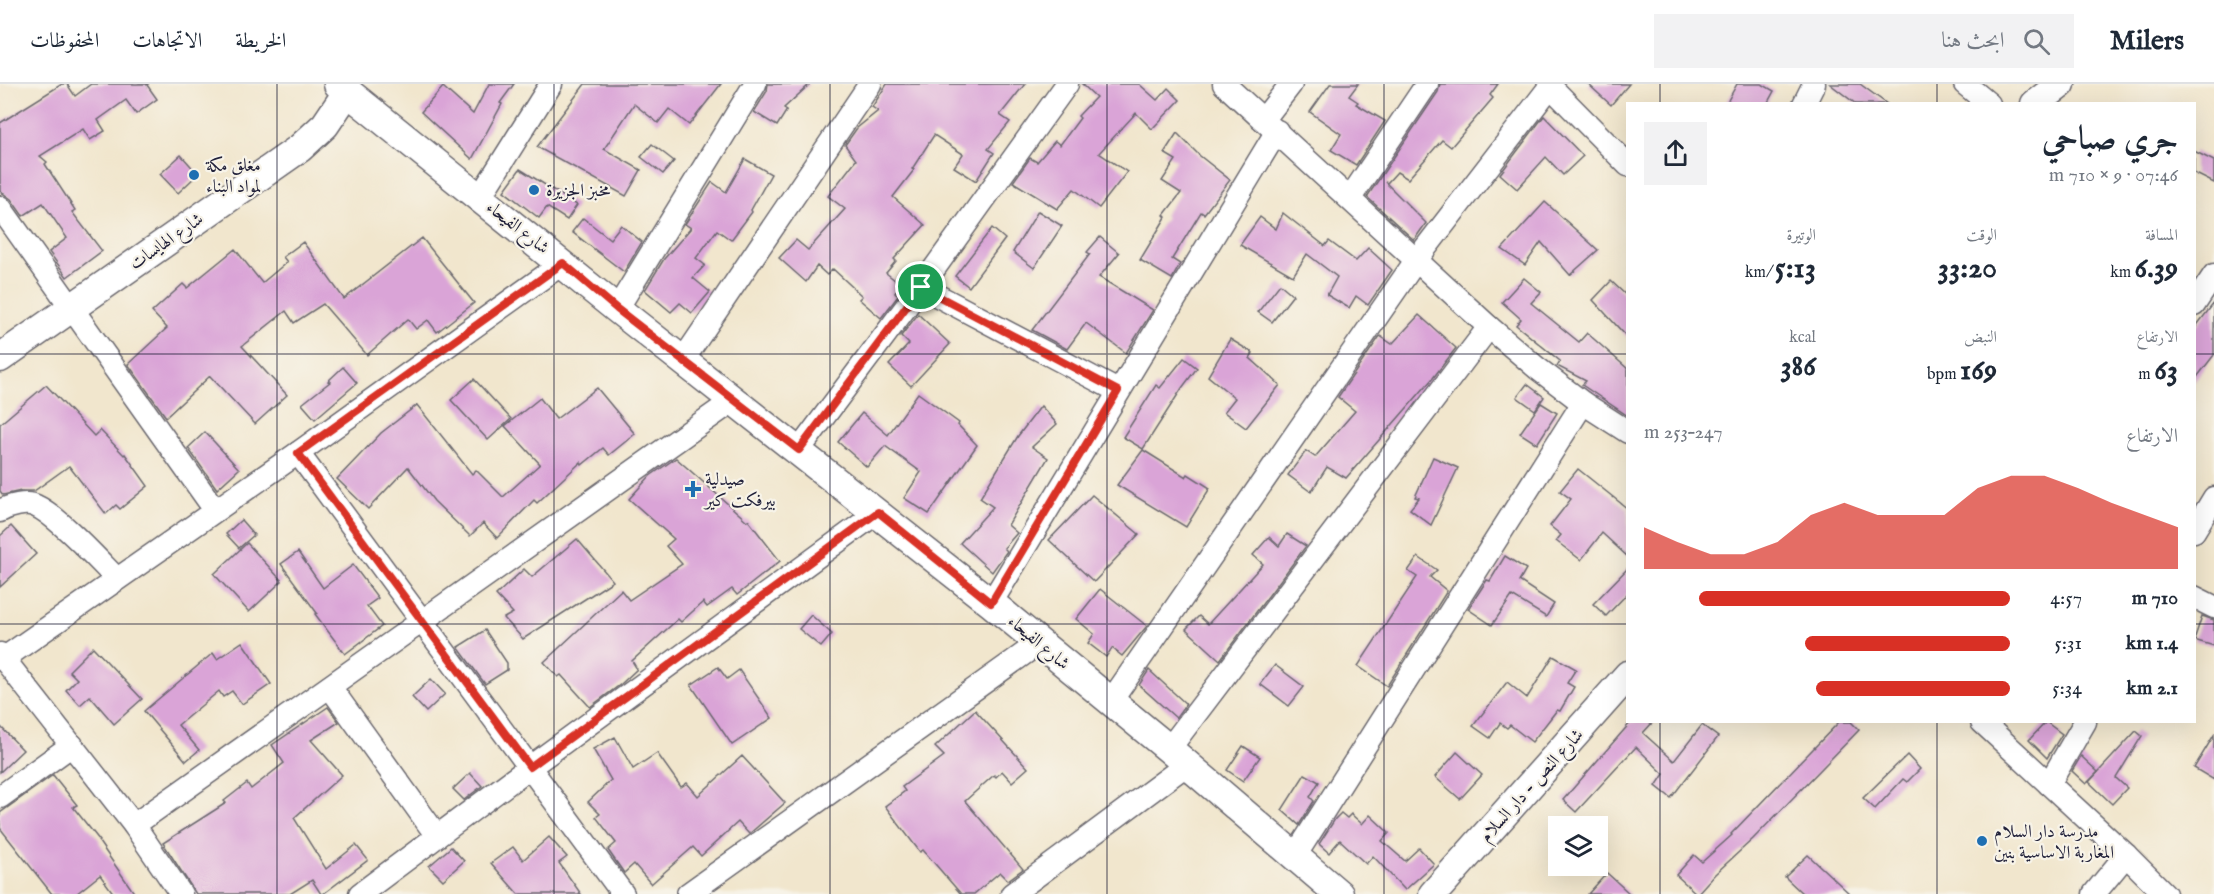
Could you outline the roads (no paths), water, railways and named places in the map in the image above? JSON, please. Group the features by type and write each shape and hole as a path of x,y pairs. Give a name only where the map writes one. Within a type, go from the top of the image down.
{"street":[{"path":"480,197 550,84"},
{"path":"617,309 755,84"},
{"path":"683,360 870,84"},
{"path":"799,450 921,287 1067,84"},
{"path":"1224,84 1489,327 1583,403 1626,431"},
{"path":"991,603 1118,391 1270,125 1291,84"},
{"path":"1350,198 1427,84"},
{"path":"1805,102 1815,84"},
{"path":"1965,84 1987,102"},
{"path":"2038,102 2061,84"},
{"path":"1111,701 1417,259 1551,85 1626,163"},
{"name":"شارع الفيحاء","path":"346,86 617,309 991,603 1111,701 1338,894"},
{"name":"شارع الهايسات","path":"0,358 300,148 325,125 346,86"},
{"path":"0,207 215,510"},
{"path":"182,894 134,825 2,656 298,453 563,263"},
{"path":"2196,302 2214,277"},
{"path":"921,287 1118,391"},
{"path":"1012,894 1177,757 1489,327"},
{"path":"134,825 734,400"},
{"path":"1295,856 1583,403"},
{"path":"298,453 623,894"},
{"path":"2196,528 2214,498"},
{"path":"0,511 8,507 35,504 53,517 117,579"},
{"path":"360,894 878,512"},
{"path":"2196,598 2214,607"},
{"path":"701,890 1039,643"},
{"name":"شارع النص - دار السلام","path":"1433,894 1626,677"},
{"path":"330,687 437,836"},
{"path":"1983,723 2127,855 2165,894"},
{"path":"2049,784 2084,723"},
{"path":"0,797 72,745"},
{"path":"2094,894 2127,855"}],"place":[{"name":"مغلق مكة لمواد البناء","path":"194,175"},
{"name":"مخبز الجزيرة","path":"534,190"},
{"name":"صيدلية بيرفكت كير","path":"693,489"},
{"name":"مدرسة دار السلام المغاربة الاساسية بنين","path":"1982,841"}]}
